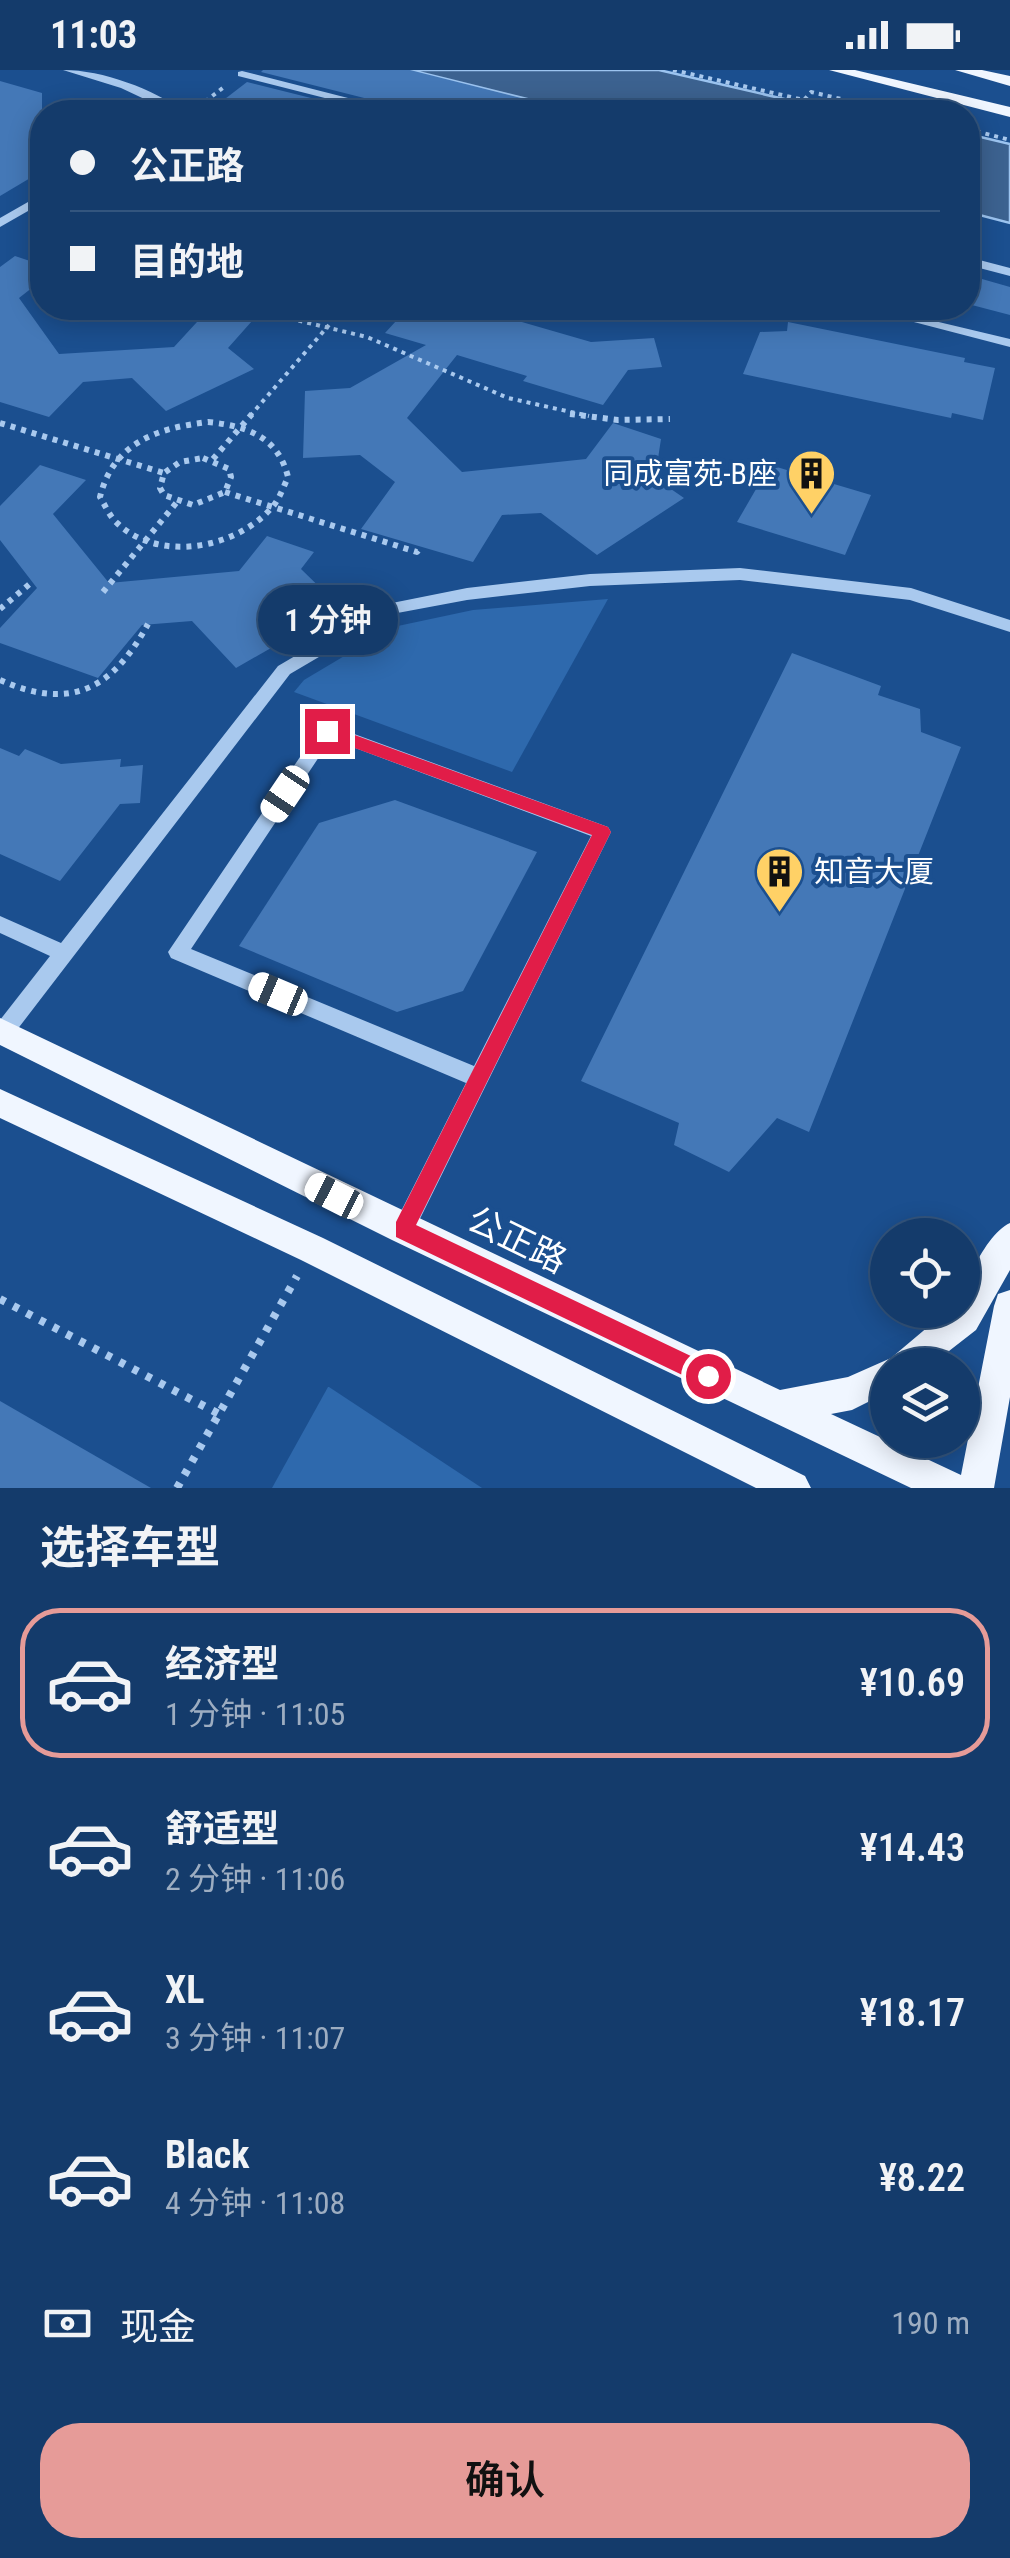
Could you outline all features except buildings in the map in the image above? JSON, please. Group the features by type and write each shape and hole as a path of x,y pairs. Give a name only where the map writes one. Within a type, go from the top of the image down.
{"main road":[{"path":"836,70 960,100"},
{"path":"900,70 1010,95"},
{"path":"962,70 1010,81"},
{"path":"980,105 1010,112"},
{"name":"公正路","path":"2,1032 403,1230 949,1488"},
{"path":"0,1103 312,1249 794,1488"},
{"path":"926,1348 964,1318 1010,1238"},
{"path":"976,1488 1010,1306"},
{"path":"776,1408 852,1393 870,1384"},
{"path":"724,1456 745,1488"}],"street":[{"path":"68,70 124,86 154,100"},
{"path":"229,83 244,72 347,100"},
{"path":"0,223 30,205"},
{"path":"980,265 1010,272"},
{"path":"915,320 1010,343"},
{"path":"962,320 1010,332"},
{"path":"2,1032 284,670 388,609 467,594 572,582 740,574 912,594 1010,626"},
{"path":"403,1230 602,832 327,731 178,952 478,1078"},
{"path":"0,924 64,953"}],"path":[{"path":"672,70 804,100 811,92 845,100"},
{"path":"207,100 229,83"},
{"path":"980,133 1010,140"},
{"path":"301,320 424,359 508,398 602,418 670,419"},
{"path":"213,459 329,326"},
{"path":"208,422 241,427 267,438 286,462 284,492 274,508 244,531 223,540 176,546 144,541 116,526 100,497 102,481 116,458 141,438 162,429 208,422"},
{"path":"0,423 164,473"},
{"path":"213,459 229,469 231,476 225,492 205,503 176,502 160,488 164,473 180,462 213,459"},
{"path":"225,492 417,552 422,547"},
{"path":"103,592 176,502"},
{"path":"0,609 32,582"},
{"path":"0,680 46,692 98,685 129,657 148,624"},
{"path":"177,1488 312,1249"},
{"path":"0,1298 219,1414"}],"shaded area":[{"path":"410,70 659,70 788,100 531,100"},
{"path":"980,137 1010,144 1010,223 980,215"},
{"path":"608,599 512,772 294,692 304,680 393,627 473,610"},
{"path":"329,1387 482,1488 272,1488"}],"place":[{"name":"同成富苑-B座","path":"812,516"},
{"name":"知音大厦","path":"779,914"}],"route":[{"path":"327,731 602,832 403,1230 708,1376"}]}
